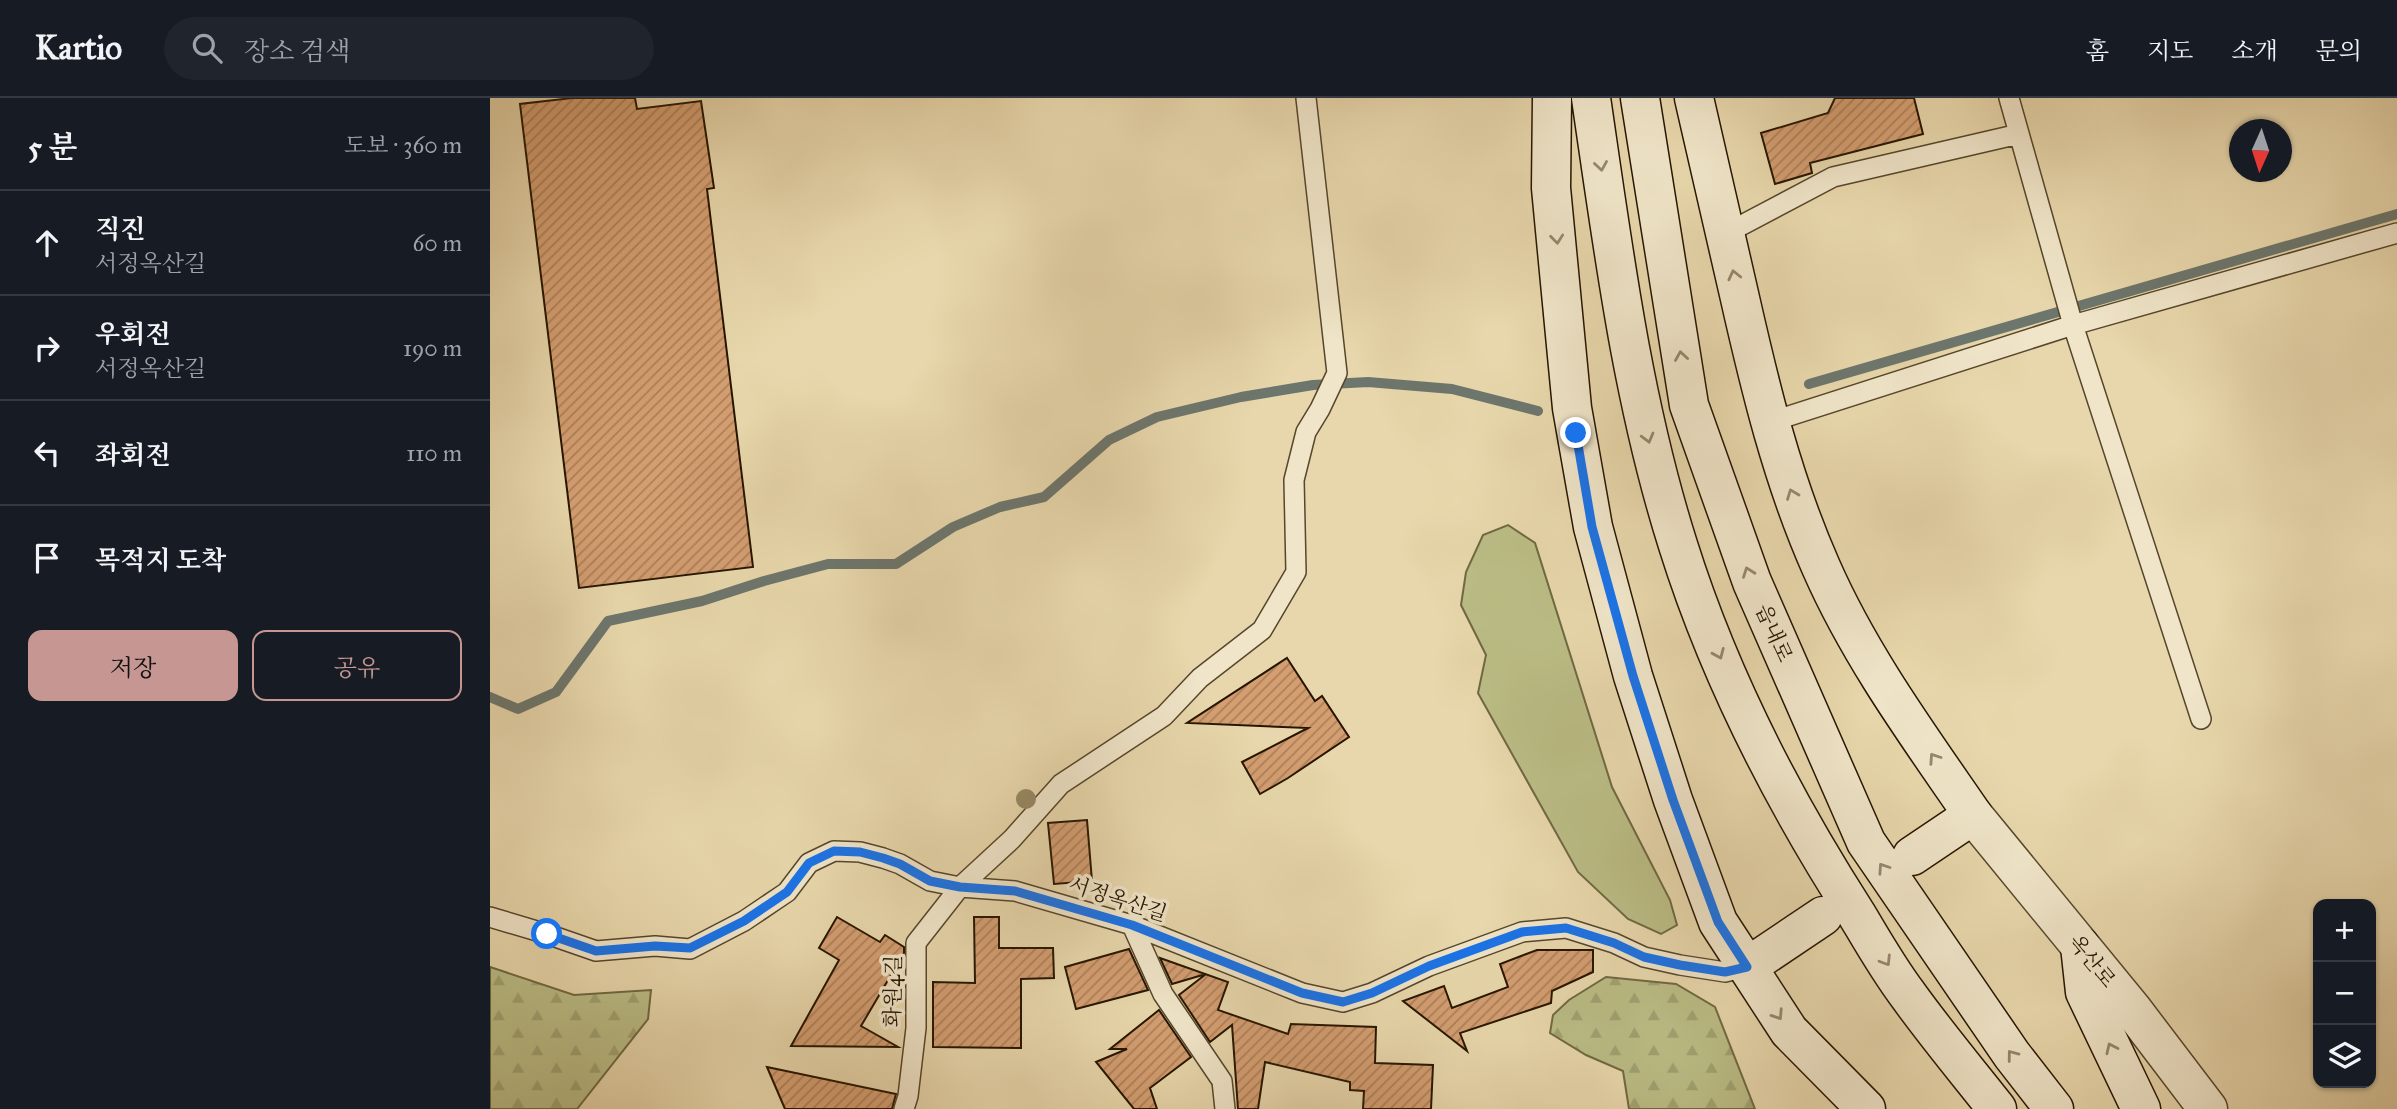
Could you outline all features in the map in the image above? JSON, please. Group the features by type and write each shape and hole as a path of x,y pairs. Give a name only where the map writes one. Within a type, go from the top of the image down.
{"street":[{"path":"1552,98 1551,188 1572,408 1592,527 1633,676 1673,800 1718,922 1788,1031 1866,1109"},
{"path":"1591,98 1617,274 1645,426 1678,546 1716,647 1766,759 1828,870 1906,993 1997,1109"},
{"name":"읍내로","path":"1640,98 1689,405 1752,582 1866,842 2012,1055 2054,1109"},
{"name":"옥산로","path":"1694,98 1784,472 1821,568 1855,635 1901,710 1973,815 2208,1109"},
{"path":"1912,856 1973,815"},
{"path":"1747,967 1822,916"},
{"path":"2080,946 2085,992 2141,1109"}],"lane":[{"name":"화원4길","path":"904,1109 916,1028 916,943 960,887 1012,839 1062,784 1164,716 1200,678 1262,630 1296,572 1294,480 1306,432 1337,373 1306,98"},
{"path":"2009,98 2073,325 2201,719"},
{"path":"1725,234 1833,177 2019,134"},
{"path":"1770,422 2073,325 2397,233"},
{"name":"서정옥산길","path":"490,917 596,951 655,946 690,948 744,921 787,892 809,863 834,851 860,852 900,864 930,881 960,887 1015,891 1132,925 1302,993 1343,1002 1372,993 1429,966 1522,932 1566,928 1614,943 1644,957 1680,965 1725,972 1747,967"},
{"path":"1132,925 1164,994 1222,1081 1224,1109"}],"green space":[{"path":"1508,525 1535,543 1612,787 1670,900 1677,925 1661,934 1628,919 1578,872 1478,693 1486,655 1461,605 1466,572 1483,535"},
{"path":"490,967 574,995 651,990 648,1019 577,1109 490,1109"},
{"path":"1606,977 1676,984 1715,1007 1755,1109 1629,1109 1623,1071 1586,1055 1550,1033 1553,1015 1569,1000"}],"building":[{"path":"572,98 635,98 637,109 701,101 714,188 707,189 753,567 579,588 520,104"},
{"path":"1835,98 1914,98 1923,134 1810,163 1812,173 1775,184 1761,133 1828,113"},
{"path":"1287,658 1315,701 1322,696 1349,737 1260,794 1242,762 1308,728 1187,723"},
{"path":"1087,820 1092,881 1054,884 1048,823"},
{"path":"837,917 880,942 885,935 904,947 904,953 861,1026 898,1047 791,1046 839,960 819,948"},
{"path":"974,917 999,917 999,948 1053,948 1054,978 1021,979 1021,1048 933,1047 933,982 975,983"},
{"path":"1129,949 1148,990 1076,1009 1065,967"},
{"path":"1537,950 1593,950 1593,972 1552,991 1551,1003 1460,1033 1467,1051 1403,1001 1444,986 1452,1008 1508,987 1500,964"},
{"path":"1160,958 1206,974 1172,984"},
{"path":"1206,974 1228,982 1218,1010 1288,1034 1291,1024 1376,1027 1375,1063 1433,1065 1431,1109 1363,1109 1364,1091 1350,1090 1350,1082 1265,1062 1258,1109 1238,1109 1232,1025 1210,1042 1179,995"},
{"path":"1159,1010 1191,1057 1150,1088 1157,1109 1134,1109 1096,1062 1127,1049 1110,1049"},
{"path":"767,1067 896,1094 892,1109 785,1109"}],"waterway":[{"path":"1809,384 2397,214"},
{"path":"490,697 518,709 556,692 608,621 702,601 828,564 896,564 953,527 1000,507 1044,497 1109,440 1157,417 1241,397 1313,385 1368,382 1452,389 1538,411"}],"route":[{"path":"547,934 596,951 655,946 690,948 744,921 787,892 809,863 834,851 860,852 883,858 930,881 960,887 1015,891 1132,925 1302,993 1343,1002 1372,993 1429,966 1522,932 1566,928 1614,943 1644,957 1680,965 1725,972 1747,967 1718,922 1673,800 1633,676 1592,527 1576,433"}]}
